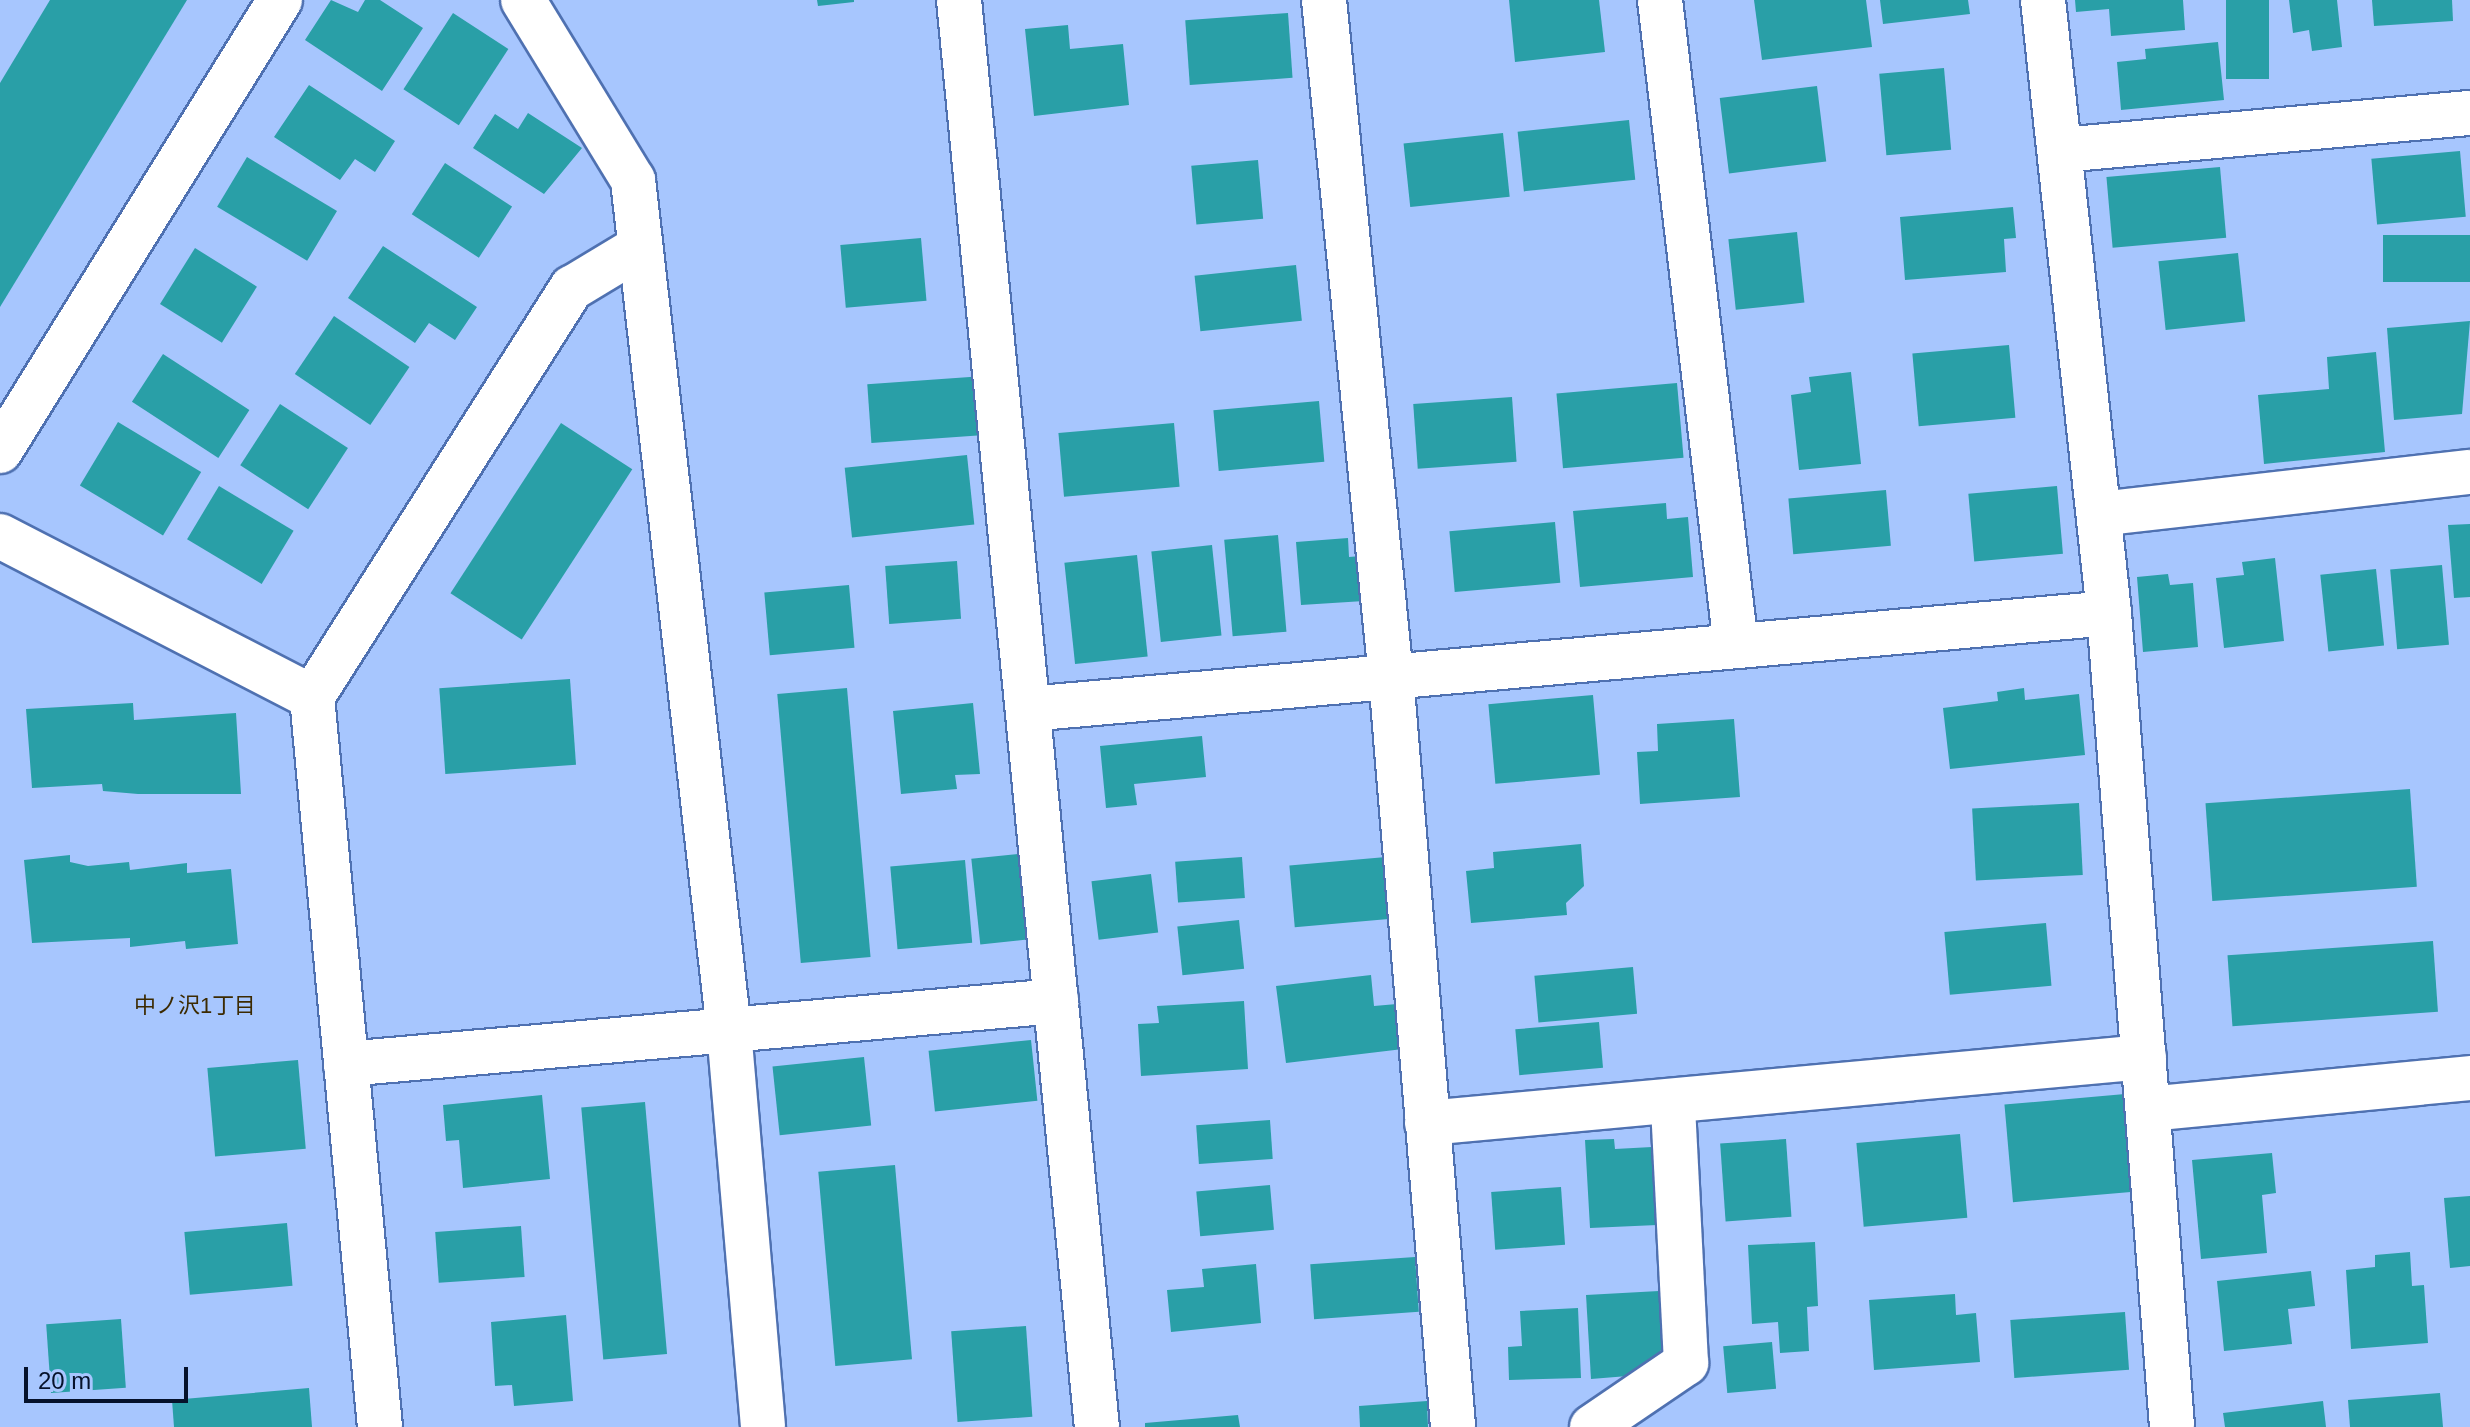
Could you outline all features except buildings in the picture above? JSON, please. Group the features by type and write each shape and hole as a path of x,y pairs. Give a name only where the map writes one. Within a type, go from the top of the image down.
{"street":[{"path":"0,451 280,0"},
{"path":"523,0 633,180 729,1030 763,1427"},
{"path":"959,0 1097,1427"},
{"path":"1324,0 1391,677 1453,1427"},
{"path":"1660,0 1736,646"},
{"path":"2043,0 2062,150 2109,613 2172,1427"},
{"path":"2062,150 2470,113"},
{"path":"380,1427 312,697 572,288 640,247"},
{"path":"2099,514 2470,472"},
{"path":"0,536 312,697"},
{"path":"1028,709 2109,613"},
{"path":"346,1064 1056,1001"},
{"path":"1427,1123 1673,1105 2144,1057"},
{"path":"2148,1109 2470,1078"},
{"path":"1592,1427 1686,1363 1673,1105"}],"district":[{"name":"中ノ沢1丁目","path":"195,1006"}]}
